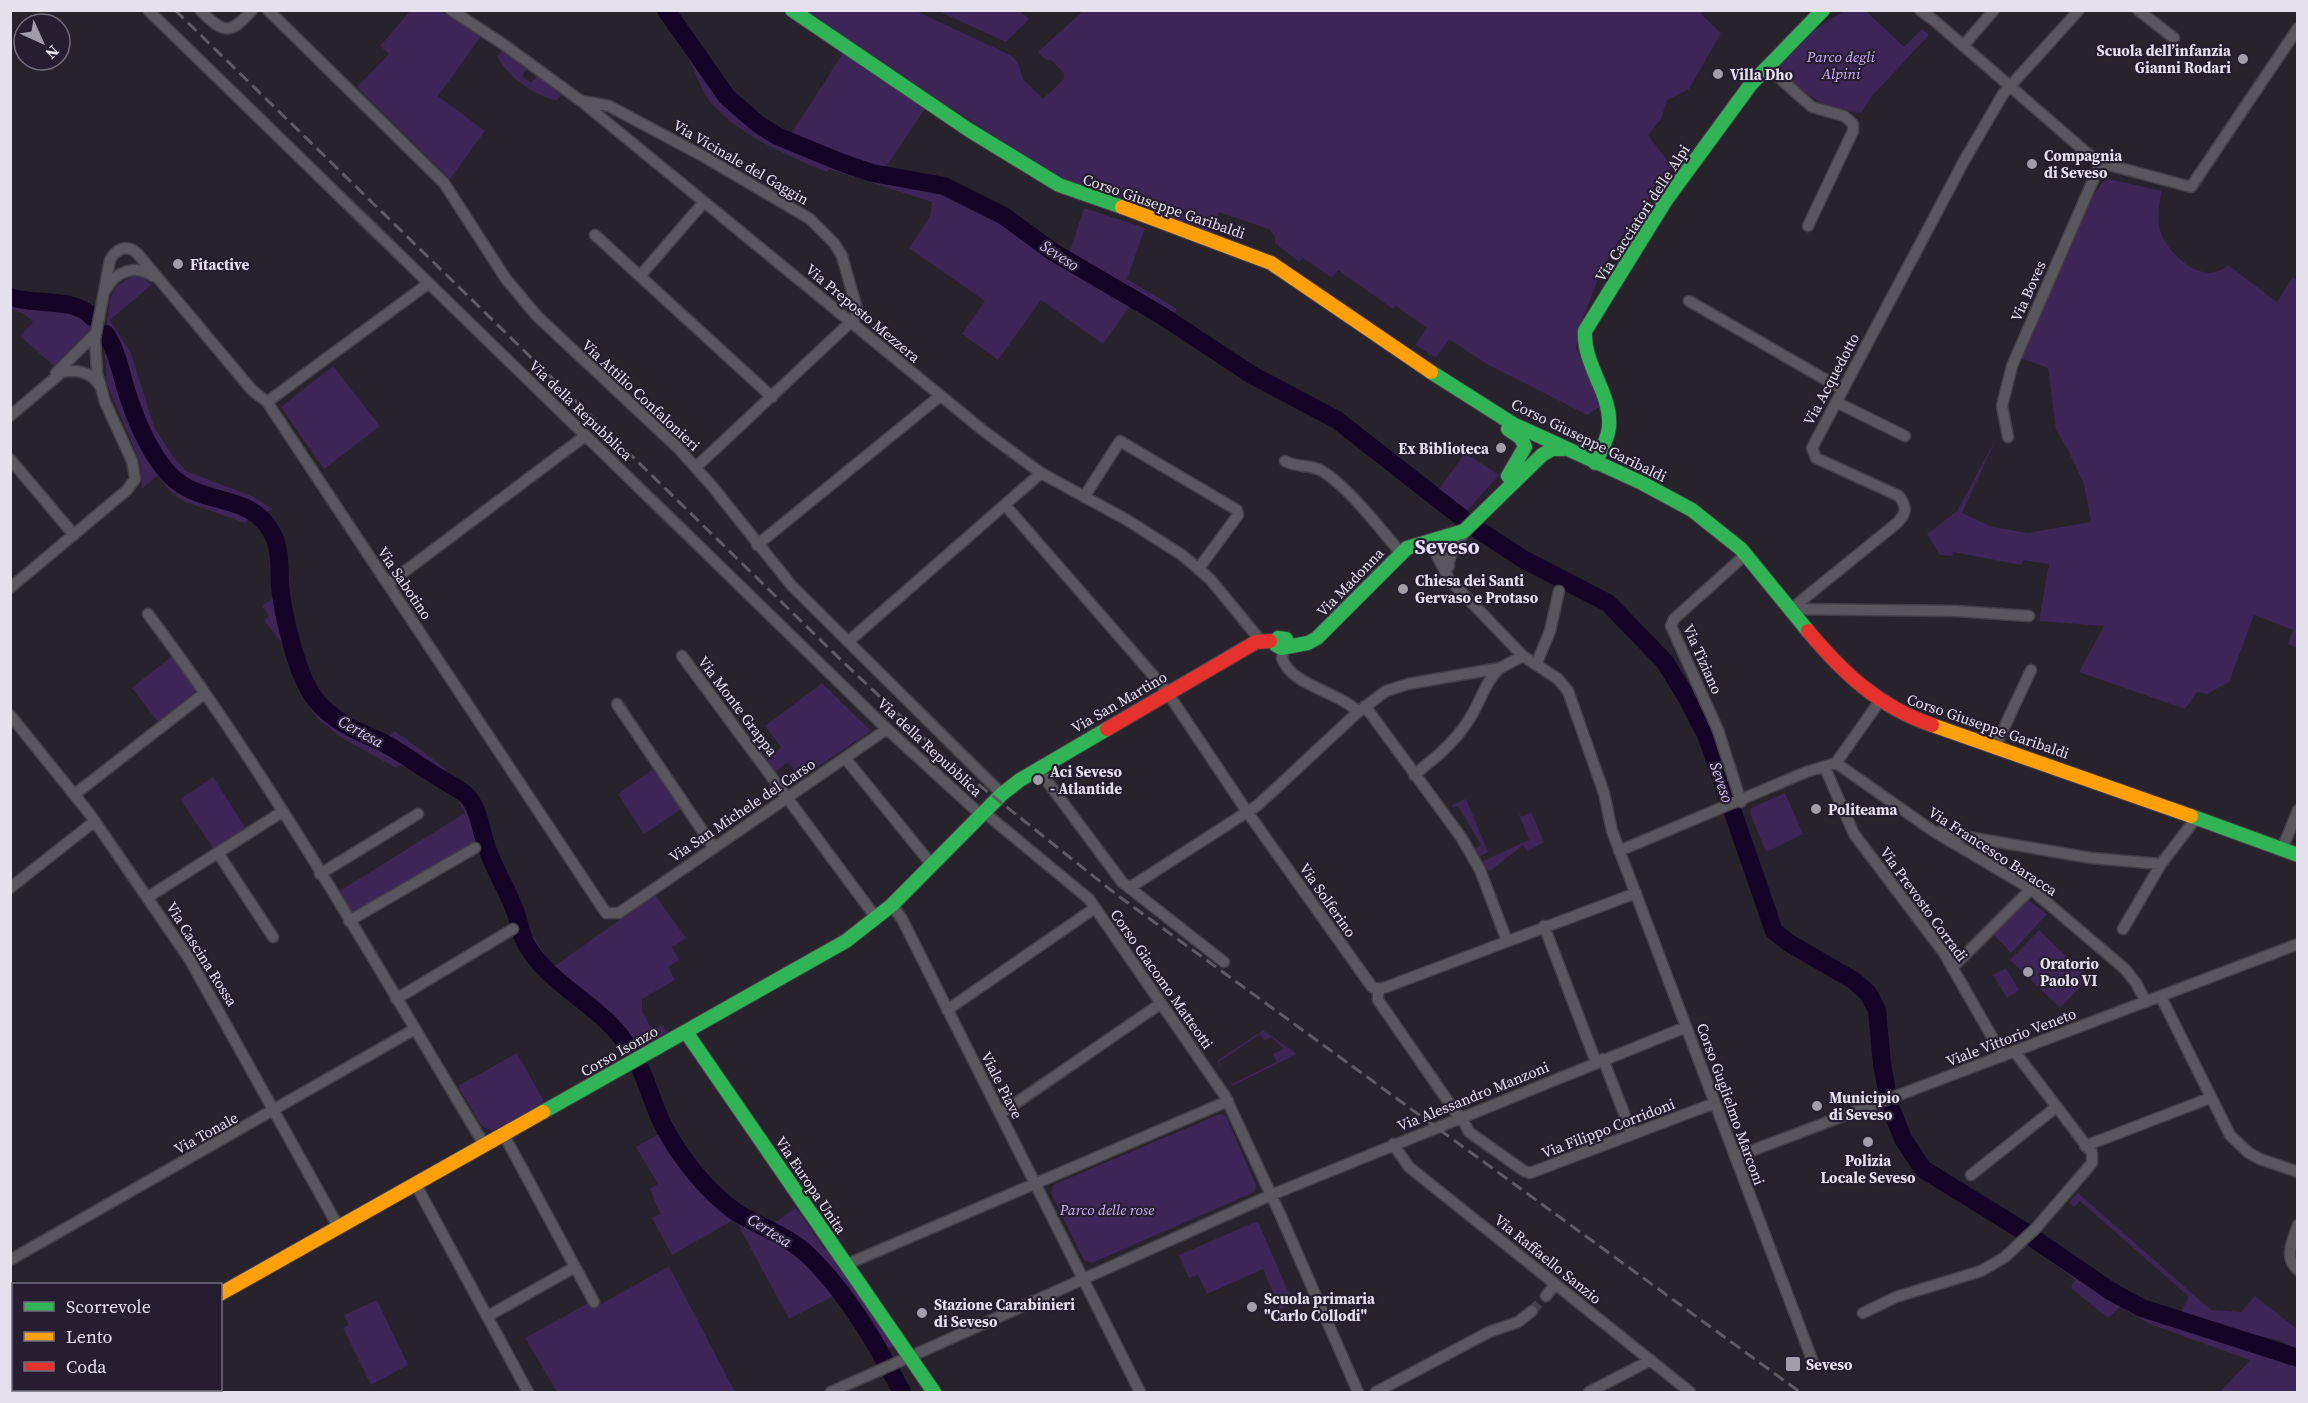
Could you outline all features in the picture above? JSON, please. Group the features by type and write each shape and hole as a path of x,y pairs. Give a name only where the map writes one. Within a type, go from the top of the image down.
{"street":[{"name":"Via della Repubblica","path":"148,10 887,729 984,814"},
{"path":"200,10 218,27 231,29 252,10"},
{"name":"Via Attilio Confalonieri","path":"268,10 444,183 506,279 537,316 696,468 792,586 1002,794"},
{"name":"Via Preposto Mezzera","path":"450,10 503,44 581,101 940,396 1041,473 1169,545 1199,568 1274,641"},
{"name":"Corso Giuseppe Garibaldi","path":"792,10 951,118 1059,185 1271,263 1509,421 1692,510 1716,527 1745,555 1826,654 1853,682 1879,702 1911,718 2197,817 2298,855"},
{"name":"Via Cacciatori delle Alpi","path":"1595,463 1606,438 1609,419 1585,356 1582,344 1586,331 1666,200 1766,66 1822,10"},
{"path":"1920,10 2067,138 2101,162 2191,187 2298,28"},
{"path":"1963,46 1994,10"},
{"name":"Via Acquedotto","path":"1791,609 1897,523 1905,513 1903,501 1895,494 1812,454 1813,446 1964,161 2009,87 2079,10"},
{"path":"2138,10 2174,38"},
{"path":"1766,66 1812,107 1844,116 1853,124 1853,131 1808,226"},
{"name":"Via Vicinale del Gaggin","path":"581,101 609,106 702,154 810,219 834,243 842,256 857,309 852,322"},
{"name":"Via Boves","path":"2008,437 2002,406 2012,366 2101,162"},
{"path":"640,276 704,202"},
{"path":"595,235 772,397"},
{"name":"Via Sabotino","path":"104,294 110,260 123,248 134,251 252,390 267,402 602,909 614,915"},
{"path":"99,386 95,336 104,294 114,278 129,270 143,270 156,278"},
{"path":"267,402 429,283"},
{"path":"1689,302 1842,390"},
{"path":"696,468 852,322"},
{"path":"10,416 95,336"},
{"path":"10,588 127,490 135,479 132,461 99,386 91,376 74,371 62,372 52,378"},
{"path":"1460,388 1473,405 1521,438 1525,449"},
{"path":"757,545 940,396"},
{"path":"1836,402 1905,436"},
{"path":"388,584 585,436"},
{"path":"1406,549 1441,537 1457,535 1512,473 1528,439 1540,437 1545,445 1538,457"},
{"path":"1084,497 1119,441 1238,511 1239,515 1199,568"},
{"path":"1446,567 1468,523 1538,457 1554,448 1568,450"},
{"path":"10,459 74,535"},
{"path":"1285,461 1312,467 1325,474 1406,549"},
{"path":"849,641 1041,473"},
{"name":"Via Solferino","path":"1005,505 1168,693 1248,813 1369,985 1381,989"},
{"path":"1441,537 1432,546 1446,567"},
{"path":"1406,549 1423,544 1446,567"},
{"name":"Via Madonna","path":"1274,641 1312,642 1347,610 1406,549"},
{"name":"Via Tiziano","path":"1738,803 1718,730 1671,626 1674,619 1745,555"},
{"name":"Corso Guglielmo Marconi","path":"1446,567 1454,584 1523,656 1558,679 1570,697 1604,793 1619,851 1813,1362"},
{"path":"1536,665 1550,631 1559,591"},
{"path":"1791,609 1956,611 2030,616"},
{"path":"148,614 206,693 282,812 485,1146"},
{"path":"1274,641 1289,671 1361,709 1443,808 1477,862 1507,941"},
{"name":"Via San Martino","path":"1002,794 1038,769 1168,693 1274,641"},
{"name":"Via Monte Grappa","path":"682,656 877,919"},
{"path":"1129,888 1248,813 1361,709 1394,688 1500,668 1523,656"},
{"path":"1414,775 1440,754 1467,723 1491,678 1500,668"},
{"path":"1995,747 2031,670"},
{"path":"75,794 206,693"},
{"path":"1619,851 1738,803 1806,772 1836,763 1879,702"},
{"path":"617,704 714,848"},
{"name":"Via Cascina Rossa","path":"10,715 95,821 199,974 339,1228"},
{"name":"Via San Michele del Carso","path":"614,915 887,729"},
{"path":"845,758 932,865"},
{"name":"Via Francesco Baracca","path":"1836,763 1933,831 2031,889 2125,969 2136,982 2146,1002"},
{"name":"Via Prevosto Corradi","path":"1825,768 1854,834 1915,914 1952,968 2003,1056"},
{"path":"1038,769 1122,882 1224,962"},
{"name":"Corso Isonzo","path":"222,1293 846,941 892,905 1002,794"},
{"path":"2282,849 2298,810"},
{"path":"148,897 282,812"},
{"path":"320,873 418,814"},
{"name":"Corso Giacomo Matteotti","path":"984,814 1080,891 1095,908 1228,1101 1358,1392"},
{"path":"2123,928 2161,864 2197,817"},
{"path":"10,888 95,821"},
{"path":"1933,831 2091,858 2161,864"},
{"path":"349,921 475,848"},
{"path":"218,852 273,937"},
{"path":"1952,968 2031,889"},
{"path":"1460,1116 1378,1000 1378,993 1381,989 1636,893"},
{"name":"Viale Piave","path":"892,905 900,915 1140,1392"},
{"path":"947,1010 1095,908"},
{"path":"1544,926 1632,1134"},
{"path":"396,999 513,929"},
{"name":"Viale Vittorio Veneto","path":"1735,1157 2298,944"},
{"path":"2161,997 2230,1135 2239,1145 2260,1159 2298,1172"},
{"path":"1000,1114 1160,1004"},
{"name":"Via Alessandro Manzoni","path":"831,1392 1271,1195 1460,1116 1686,1027"},
{"name":"Via Tonale","path":"10,1260 415,1029"},
{"name":"Via Europa Unita","path":"686,1032 934,1392"},
{"path":"1863,1313 1896,1297 1981,1271 2005,1257 2036,1228 2091,1165 2093,1156 2014,1052"},
{"path":"2085,1146 2210,1098"},
{"path":"846,1265 1228,1101"},
{"name":"Via Filippo Corridoni","path":"1460,1116 1469,1132 1528,1173 1714,1103"},
{"path":"1971,1175 2055,1108"},
{"path":"504,1135 594,1302"},
{"name":"Via Raffaello Sanzio","path":"1393,1144 1409,1167 1690,1392"},
{"path":"416,1185 528,1392"},
{"path":"2298,1225 2289,1252 2293,1265 2298,1270"},
{"path":"488,1316 575,1267"},
{"path":"1546,1296 1555,1284"},
{"path":"1376,1392 1490,1332 1518,1322 1532,1311"},
{"path":"1589,1392 1651,1360"}],"green space":[{"path":"1703,10 1701,14 1721,33 1689,89 1667,100 1661,119 1648,135 1672,167 1619,240 1602,269 1579,328 1576,348 1601,406 1587,415 1487,364 1449,339 1436,358 1415,345 1427,328 1396,306 1393,309 1338,270 1332,278 1303,258 1299,262 1275,243 1275,237 1269,229 1219,212 1212,233 1062,180 802,11 916,11 1012,56 1018,63 1023,79 1043,99 1064,79 1064,73 1051,60 1046,60 1038,52 1083,11"},
{"path":"410,11 440,11 482,35 438,96 485,131 450,179 357,87 389,54 380,46"},
{"path":"938,11 1020,11 1029,19 1006,42"},
{"name":"Parco degli Alpini","path":"1844,11 1866,11 1904,47 1922,29 1929,35 1872,96 1861,113 1834,108 1814,99 1777,67 1812,32"},
{"path":"681,41 722,102 775,141 855,174 946,194 977,208 996,218 1052,259 1131,304 1103,344 1041,300 998,360 962,334 985,301 909,248 930,216 932,202 829,169 827,172 781,152 750,135 736,126 712,104 678,44"},
{"path":"501,51 527,69 522,76 531,83 537,76 561,95 557,101 530,90 515,79 497,56"},
{"path":"843,53 926,107 884,170 857,162 791,134"},
{"path":"2109,179 2162,191 2158,217 2159,228 2172,251 2189,266 2209,273 2219,271 2228,265 2277,302 2293,277 2297,280 2297,648 2288,644 2293,630 2254,615 2229,682 2207,694 2197,692 2185,709 2079,672 2104,626 2039,621 2049,564 2023,560 2021,565 1953,552 1952,556 1940,555 1927,534 1957,511 1997,437 1962,513 1992,527 2028,533 2091,522 2084,484 2056,430 2048,368 2020,358 2090,200 2104,181"},
{"path":"1084,208 1145,228 1127,279 1177,309 1173,315 1069,254"},
{"path":"133,276 143,277 151,285 110,320 131,353 154,427 172,455 186,471 254,497 272,509 266,513 240,500 206,494 187,485 172,471 153,440 133,399 120,345 107,324 110,300 115,287"},
{"path":"11,301 70,311 88,322 91,329 54,366 20,336 33,322 24,314 11,309"},
{"path":"104,343 110,352 138,432 158,469 188,496 240,513 256,523 249,519 245,523 183,501 167,488 158,475 142,489 140,462 107,384"},
{"path":"333,366 380,426 324,469 281,407"},
{"path":"1465,453 1499,475 1466,512 1438,491"},
{"path":"276,596 284,634 305,692 314,705 344,732 428,778 401,765 396,768 342,738 317,718 299,692 281,642 264,620 269,616 262,606"},
{"path":"172,656 196,688 194,693 158,722 132,688"},
{"path":"822,683 871,731 801,778 788,762 775,772 767,760 781,747 765,726"},
{"path":"395,731 446,769 443,773 459,782 471,794 386,737"},
{"path":"653,769 681,809 644,834 618,794"},
{"path":"213,777 247,830 214,850 180,799"},
{"path":"453,792 469,810 483,847 480,848 478,844 352,915 338,892 465,813"},
{"path":"1785,793 1803,834 1766,852 1750,813 1751,808"},
{"path":"471,794 479,802 499,863 520,903 528,929 553,967 655,895 686,938 672,947 679,960 668,967 675,980 642,999 642,1011 652,1030 662,1025 667,1032 636,1049 617,1022 554,972 532,946 524,931 515,899 493,853 478,805"},
{"path":"1466,799 1488,852 1480,856 1475,849 1481,845 1458,806 1453,808 1452,805"},
{"path":"1517,809 1521,817 1531,812 1544,842 1527,852 1523,845 1490,871 1487,870 1483,861 1529,840"},
{"path":"2028,900 2047,914 2011,953 1993,934"},
{"path":"2039,930 2089,978 2060,1008 2010,960"},
{"path":"2006,968 2019,990 2007,998 1993,975"},
{"path":"1263,1030 1297,1054 1232,1086 1228,1078 1232,1084 1277,1062 1273,1054 1284,1049 1271,1037 1264,1041 1260,1034 1219,1062 1223,1069 1217,1061"},
{"path":"517,1053 544,1102 493,1131 482,1127 458,1086"},
{"name":"Parco delle rose","path":"1220,1114 1226,1116 1256,1186 1254,1192 1092,1263 1084,1260 1051,1193 1053,1185"},
{"path":"662,1132 711,1196 735,1215 776,1236 796,1250 821,1275 835,1295 789,1319 735,1219 672,1255 652,1218 660,1214 650,1189 658,1184 636,1147"},
{"path":"2078,1193 2211,1310 2241,1312 2255,1296 2297,1329 2297,1349 2282,1341 2236,1331 2180,1313 2189,1297 2080,1201 2074,1207 2069,1202"},
{"path":"796,1208 894,1346 885,1349 861,1314 822,1265 774,1223"},
{"path":"1255,1222 1259,1224 1293,1303 1280,1309 1263,1269 1207,1294 1198,1275 1189,1278 1179,1255"},
{"path":"2028,1243 2133,1311 2297,1367 2297,1392 2220,1392 2250,1360 2152,1325 2120,1307 2108,1318 2071,1288 2075,1280"},
{"path":"669,1266 735,1392 557,1392 525,1338 590,1302 594,1308"},
{"path":"377,1300 408,1365 371,1385 343,1328 349,1325 344,1315"}],"waterway":[{"name":"Seveso","path":"666,10 727,97 758,124 777,136 872,173 944,186 1004,216 1053,252 1161,315 1252,375 1337,420 1461,517"},
{"name":"Certesa","path":"10,297 66,304 85,311 92,317"},
{"name":"Certesa","path":"106,334 116,356 140,427 163,467 183,485 197,492 252,511 264,521 273,535 278,553 284,613 302,676 315,699 337,719 389,746 466,795 477,813 490,856 516,912 526,944 550,973 608,1022 631,1052"},
{"name":"Seveso","path":"1477,529 1523,559 1608,603 1665,662 1707,737 1774,931 1789,943 1853,980 1868,993 1877,1010 1886,1086"},
{"name":"Certesa","path":"641,1070 663,1125 695,1173 725,1204 745,1218 802,1249 824,1271 861,1321 902,1392"},
{"name":"Seveso","path":"1892,1111 1903,1139 1923,1169 2025,1232"},
{"name":"Seveso","path":"2033,1238 2112,1292 2142,1308 2298,1358"}],"tunnel":[{"path":"1532,1311 1546,1296"}],"railway":[{"path":"175,10 842,661 944,757 1117,895 1800,1392"}],"traffic: fast":[{"path":"792,10 969,130 1059,185 1122,207"},
{"path":"1595,463 1607,437 1609,415 1588,356 1585,331 1666,200 1751,84 1823,10"},
{"path":"1431,372 1513,424 1642,483 1692,510 1741,549 1808,631"},
{"path":"1508,429 1521,438 1525,447 1508,476"},
{"path":"1285,647 1286,639 1278,638 1276,645 1281,648 1308,643 1317,638 1407,548 1464,531 1542,455 1552,449 1564,449"},
{"path":"543,1112 846,941 892,905 1002,794 1020,780 1107,729"},
{"path":"2191,816 2298,855"},
{"path":"686,1032 934,1392"}],"traffic: slow":[{"path":"1122,207 1271,263 1431,372"},
{"path":"1932,725 2191,816"},
{"path":"222,1293 543,1112"}],"traffic: jam":[{"path":"1808,631 1863,687 1895,709 1932,725"},
{"path":"1107,729 1256,642 1270,641"}],"place":[{"name":"Scuola dell’infanzia Gianni Rodari","path":"2243,59"},
{"name":"Villa Dho","path":"1718,74"},
{"name":"Compagnia di Seveso","path":"2032,164"},
{"name":"Fitactive","path":"178,264"},
{"name":"Ex Biblioteca","path":"1501,448"},
{"name":"Chiesa dei Santi Gervaso e Protaso","path":"1403,589"},
{"name":"Aci Seveso - Atlantide","path":"1038,780"},
{"name":"Politeama","path":"1816,809"},
{"name":"Oratorio Paolo VI","path":"2028,972"},
{"name":"Municipio di Seveso","path":"1817,1106"},
{"name":"Polizia Locale Seveso","path":"1868,1142"},
{"name":"Scuola primaria \"Carlo Collodi\"","path":"1252,1307"},
{"name":"Stazione Carabinieri di Seveso","path":"922,1313"},
{"name":"Seveso","path":"1793,1364"}],"district":[{"name":"Seveso","path":"1447,546"}]}
